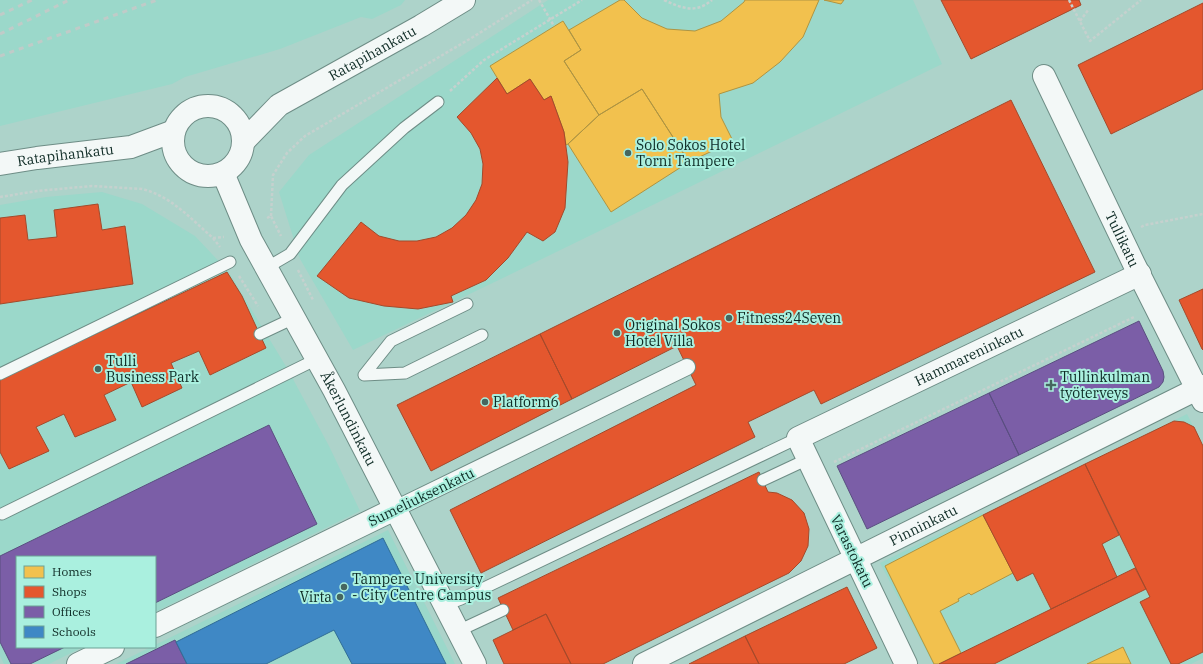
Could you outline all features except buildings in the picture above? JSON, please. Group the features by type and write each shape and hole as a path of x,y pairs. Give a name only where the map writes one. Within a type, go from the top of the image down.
{"street":[{"name":"Ratapihankatu","path":"232,114 279,104 421,26 464,0"},
{"name":"Tullikatu","path":"1044,76 1122,238 1201,392"},
{"name":"Ratapihankatu","path":"244,141 279,104"},
{"path":"207,105 216,106 232,114 238,121 244,141 240,156 230,169 214,176 203,176 194,173 185,167 179,160 174,150 173,141 174,131 183,115 198,106 207,105"},
{"name":"Ratapihankatu","path":"0,164 36,158 131,147 174,131"},
{"name":"Ratapihankatu","path":"131,147 179,160"},
{"name":"Åkerlundinkatu","path":"223,173 245,228 334,390 475,664"},
{"name":"Hammareninkatu","path":"798,438 1140,274"},
{"name":"Sumeliuksenkatu","path":"156,626 687,367"},
{"name":"Pinninkatu","path":"644,664 1201,392"},
{"name":"Varastokatu","path":"798,438 904,659"},
{"path":"78,664 111,648"}],"lane":[{"path":"266,268 290,254 342,185 404,128 438,102"},
{"path":"0,374 230,262"},
{"path":"466,304 391,341 364,375 405,373 482,335"},
{"path":"260,334 294,318"},
{"path":"2,514 317,359"},
{"path":"445,605 461,599 798,438"},
{"path":"763,480 808,459"},
{"path":"458,631 503,610"}],"path":[{"path":"271,216 273,175 287,153 305,136 532,0"},
{"path":"539,0 554,26"},
{"path":"438,102 484,60 582,0"},
{"path":"664,0 678,7 694,9 709,3 712,0"},
{"path":"1069,0 1090,40 1139,1"},
{"path":"1080,21 1088,9"},
{"path":"0,198 37,191 92,186 142,189 150,191 173,203 213,238 224,237 245,228"},
{"path":"1122,238 1145,225 1203,214"},
{"path":"832,464 1140,314"}],"shaded area":[{"path":"0,0 405,0 401,5 372,19 361,17 280,49 185,77 172,84 0,126"},
{"path":"548,0 913,0 942,64 353,350 300,259 279,192 309,155"},
{"path":"102,192 142,204 195,236 228,271 287,368 329,446 360,511 156,612 156,556 16,556 16,648 81,648 49,664 4,664 0,656 0,205 46,197"},
{"path":"1187,414 1203,446 1203,658 1191,664 933,664 880,563 982,513 983,515"},
{"name":"Tampere University - City Centre Campus","path":"388,530 455,664 116,664 149,648 156,648 156,645"}],"railway":[{"path":"0,15 32,0"},
{"path":"0,34 69,0"},
{"path":"0,56 157,0"}],"place":[{"name":"Solo Sokos Hotel Torni Tampere","path":"628,153"},
{"name":"Fitness24Seven","path":"729,318"},
{"name":"Original Sokos Hotel Villa","path":"617,333"},
{"name":"Tulli Business Park","path":"98,369"},
{"name":"Tullinkulman työterveys","path":"1051,385"},
{"name":"Platform6","path":"485,402"},
{"name":"Tampere University - City Centre Campus","path":"344,587"},
{"name":"Virta","path":"340,597"}]}
